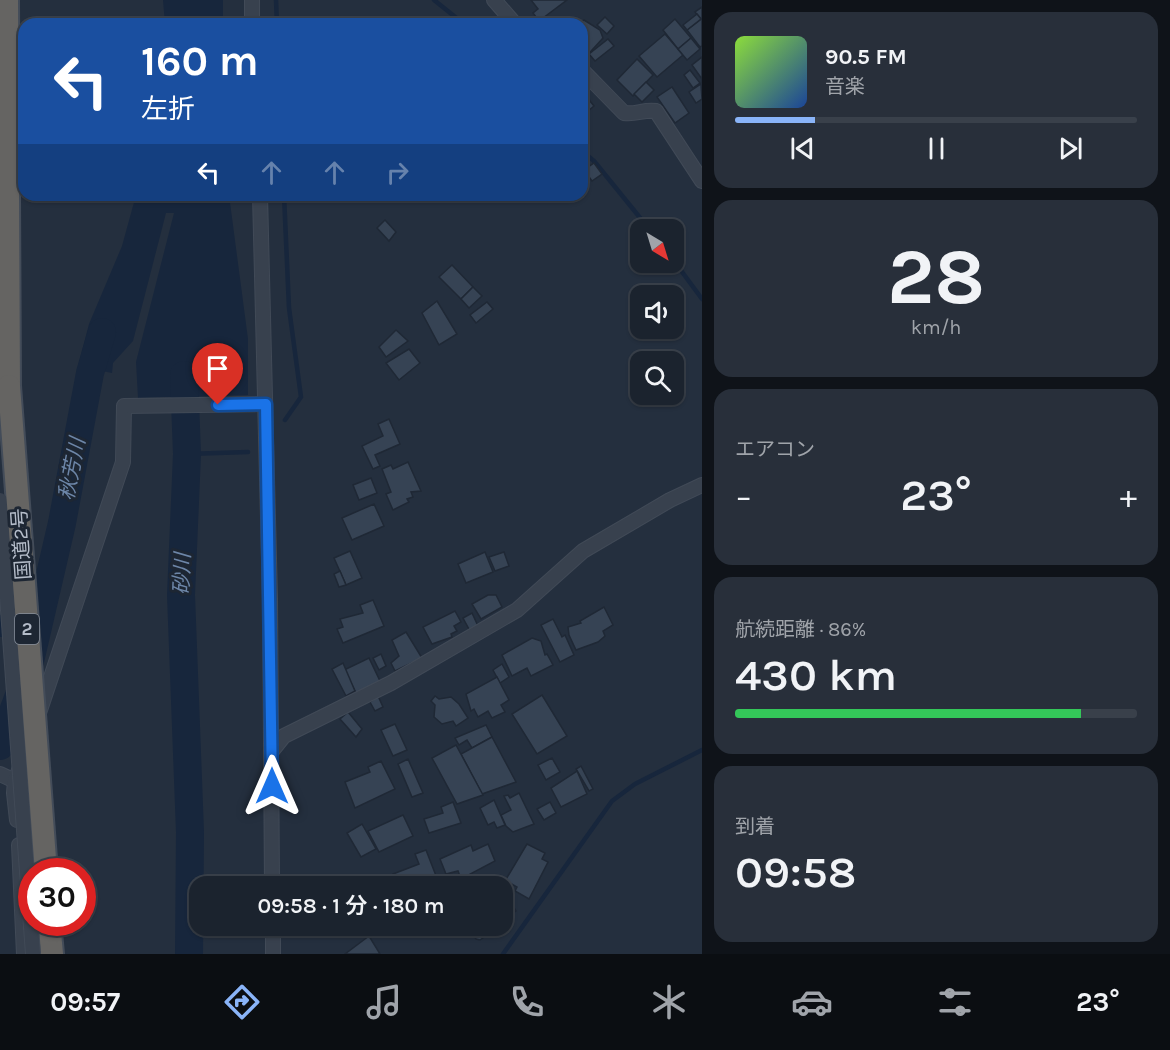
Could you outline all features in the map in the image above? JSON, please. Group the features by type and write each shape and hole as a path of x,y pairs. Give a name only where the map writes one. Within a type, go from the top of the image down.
{"highway":[{"name":"国道2号","path":"7,0 9,386 44,858"},
{"path":"50,936 52,954"}],"street":[{"path":"252,0 252,18"},
{"path":"494,0 510,18"},
{"path":"588,76 624,113 633,115 648,110 656,111 702,181"},
{"path":"260,201 266,404 272,876"},
{"path":"24,954 14,793 9,778 75,614 123,462 124,406 266,404"},
{"path":"272,751 284,736 391,683 517,610 583,551 670,500 702,485"},
{"path":"0,500 33,954"},
{"path":"273,936 273,954"}],"water":[{"path":"163,0 223,0 223,18 164,18"},
{"path":"134,201 230,201 248,339 248,395 138,398 136,362 174,213 166,213 133,341 113,363 112,373 78,366 89,324 122,246"}],"building":[{"path":"531,0 567,0 543,18 537,18 533,13 538,9"},
{"path":"702,7 702,46 700,47 687,30 701,19 695,12"},
{"path":"697,14 701,19 687,30 683,25"},
{"path":"605,17 614,26 607,34 597,25"},
{"path":"675,19 691,38 678,49 663,30"},
{"path":"588,22 600,30 603,38 588,54"},
{"path":"665,34 683,55 657,77 639,56"},
{"path":"691,38 700,49 687,60 678,49"},
{"path":"608,39 614,46 595,61 589,54"},
{"path":"702,57 702,79 692,65"},
{"path":"637,59 653,75 633,96 617,80"},
{"path":"690,70 700,83 693,88 684,75"},
{"path":"646,82 654,90 642,102 634,94"},
{"path":"701,84 702,99 696,103 689,92"},
{"path":"672,87 689,113 675,123 657,97"},
{"path":"588,99 594,106 588,111"},
{"path":"594,163 602,174 592,181 588,176 588,167"},
{"path":"385,220 396,232 389,241 377,228"},
{"path":"452,265 473,287 461,299 439,277"},
{"path":"473,287 482,296 469,308 461,299"},
{"path":"437,301 457,334 439,345 422,313"},
{"path":"487,302 493,309 476,323 470,315"},
{"path":"396,330 408,341 386,357 379,347"},
{"path":"409,349 420,363 399,380 386,363"},
{"path":"389,419 400,444 375,455 380,466 373,469 362,446 383,436 378,424"},
{"path":"408,462 421,491 411,492 413,497 407,499 409,502 393,510 386,494 391,492 382,469 391,465 393,469"},
{"path":"371,478 377,493 359,500 353,485"},
{"path":"374,504 384,526 352,540 342,518"},
{"path":"350,551 362,578 346,585 334,558"},
{"path":"485,552 493,572 466,583 458,564"},
{"path":"504,552 509,566 495,571 489,557"},
{"path":"340,571 346,585 339,587 334,574"},
{"path":"488,595 496,595 502,607 481,619 472,604"},
{"path":"373,600 384,626 343,643 337,629 343,627 340,619 363,613 360,605"},
{"path":"604,607 613,625 603,631 605,636 598,642 576,650 568,627 581,623 580,621"},
{"path":"455,611 461,622 454,626 457,631 451,634 452,637 432,644 423,627"},
{"path":"472,613 478,626 470,631 463,618"},
{"path":"553,619 562,637 565,635 574,655 560,662 541,625"},
{"path":"406,632 422,658 395,671 391,663 399,656 392,640"},
{"path":"532,638 541,641 545,655 547,654 553,665 531,676 527,668 512,676 502,655"},
{"path":"381,654 386,666 379,670 373,658"},
{"path":"369,658 380,681 356,693 344,670"},
{"path":"343,663 355,691 346,696 332,669"},
{"path":"502,664 509,677 500,683 493,670"},
{"path":"497,677 509,700 501,705 505,712 492,718 488,711 478,717 474,709 471,711 466,694"},
{"path":"542,695 567,736 537,754 512,714"},
{"path":"378,696 383,707 375,711 370,702"},
{"path":"435,696 439,699 451,697 459,704 468,718 456,726 453,721 442,724 434,717 435,705 431,701"},
{"path":"348,712 362,729 356,737 340,719"},
{"path":"395,724 407,750 393,756 381,730"},
{"path":"486,725 492,737 472,748 467,740 459,745 455,738"},
{"path":"492,737 516,782 482,794 461,754"},
{"path":"456,745 483,795 457,804 432,758"},
{"path":"552,758 560,772 546,780 538,765"},
{"path":"408,759 423,793 412,797 398,764"},
{"path":"381,761 395,789 355,808 345,782 370,772 368,767"},
{"path":"581,766 593,789 589,791 576,769"},
{"path":"577,771 587,794 561,807 551,788"},
{"path":"519,793 534,824 513,832 506,826 501,815 511,810 504,796 508,795 510,798"},
{"path":"494,800 505,825 497,828 494,822 488,825 480,808"},
{"path":"453,802 461,823 429,833 424,819 443,813 441,807"},
{"path":"550,802 556,813 544,820 537,809"},
{"path":"403,815 413,836 379,852 368,831"},
{"path":"362,824 376,849 361,857 347,833"},
{"path":"488,844 495,861 467,876 460,876 458,871 446,874 440,859 471,845 473,851"},
{"path":"527,844 545,853 542,859 548,862 529,899 515,891 517,887 513,885 513,876 508,876"},
{"path":"426,850 436,876 394,876 393,874 419,864 415,854"},
{"path":"369,936 380,954 345,954"},
{"path":"474,936 485,936 480,940"}],"waterway":[{"path":"276,0 277,18"},
{"path":"434,0 456,18"},
{"path":"588,156 641,219"},
{"path":"284,201 289,308 301,397 285,420"},
{"path":"683,273 702,299"},
{"name":"秋芳川","path":"0,746 27,674 62,523 90,373 102,332"},
{"name":"砂川","path":"184,375 187,454 181,595 190,832 189,954"},
{"path":"187,454 248,452"},
{"path":"0,629 2,623"},
{"path":"503,954 612,801 635,784 702,750"}],"route":[{"path":"218,405 266,404 272,786"}]}
